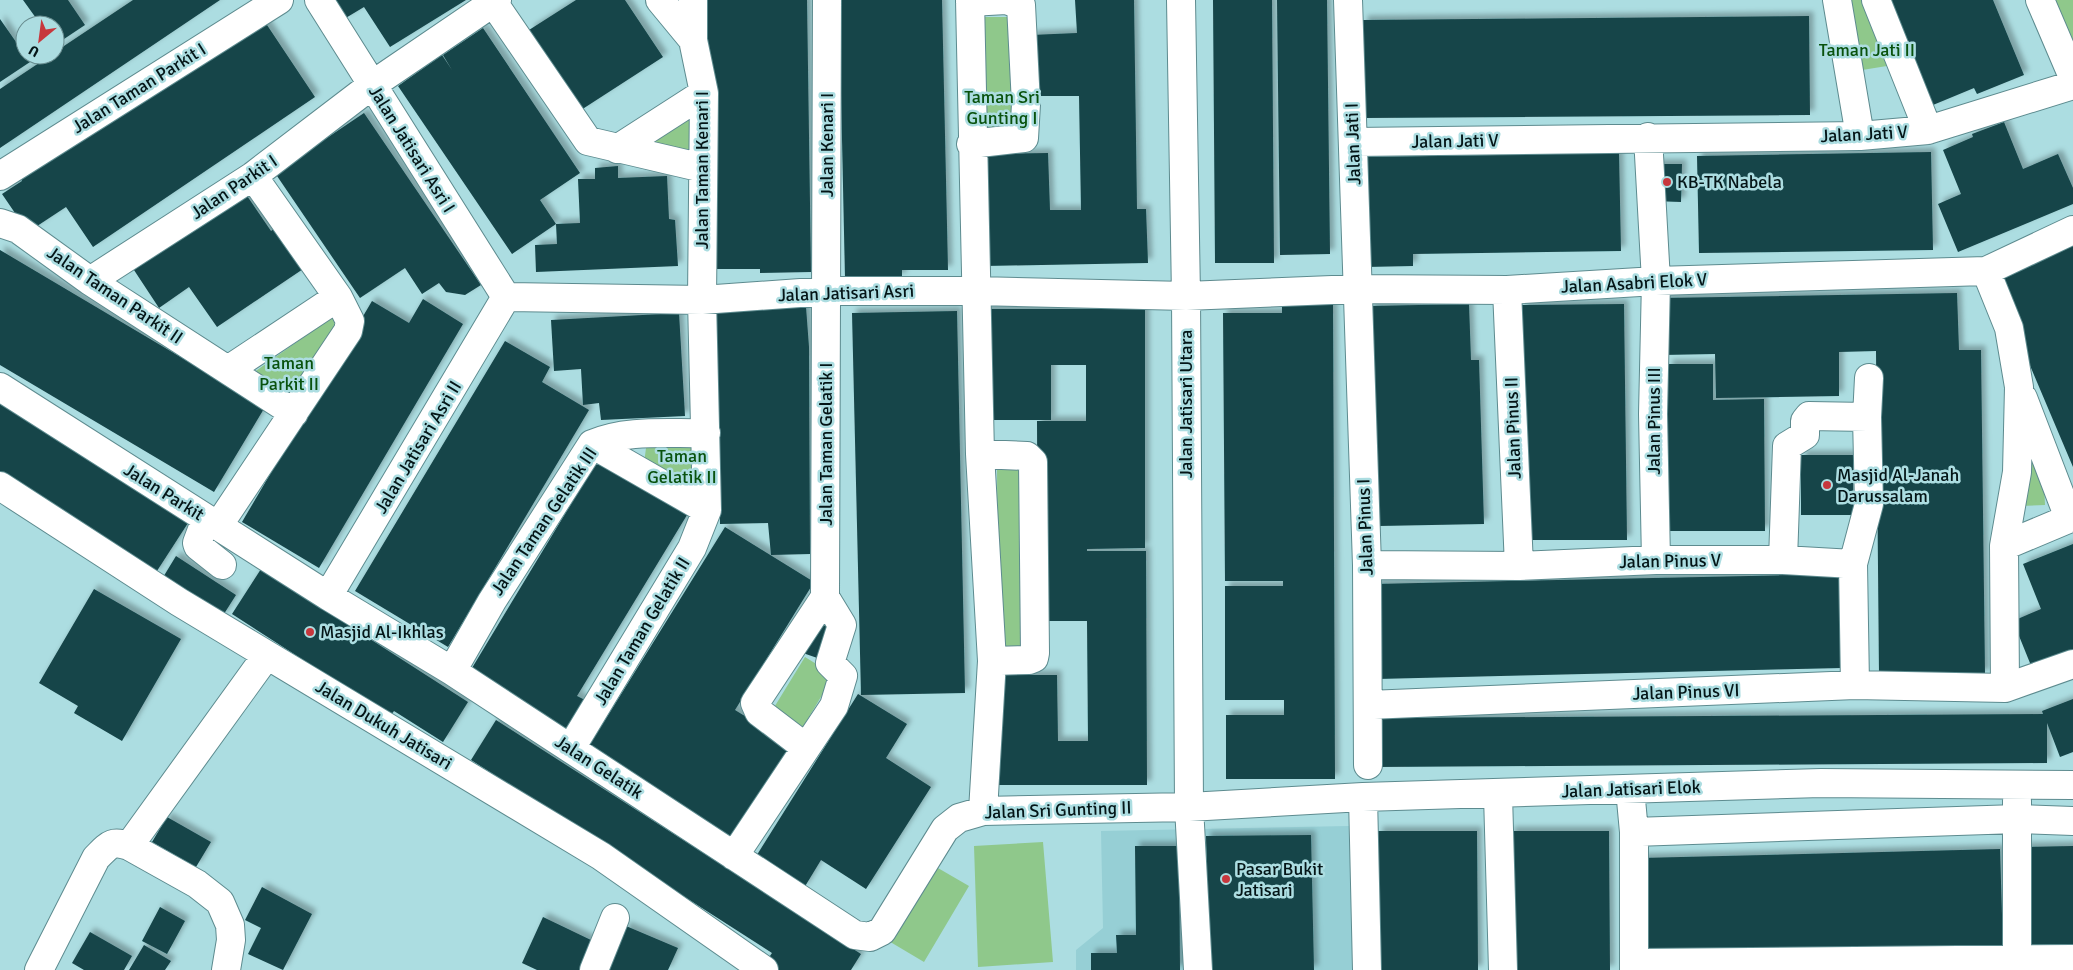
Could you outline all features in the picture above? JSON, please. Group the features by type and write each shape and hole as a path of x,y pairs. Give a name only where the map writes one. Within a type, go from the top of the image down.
{"street":[{"name":"Jalan Taman Parkit I","path":"0,176 279,0"},
{"name":"Jalan Jatisari Asri I","path":"319,0 506,297"},
{"name":"Jalan Taman Kenari I","path":"660,0 693,40"},
{"name":"Jalan Taman Kenari I","path":"693,0 693,40 704,94 702,300"},
{"name":"Jalan Kenari I","path":"827,0 828,291"},
{"path":"971,144 1024,138 1026,104 1023,10 1021,5 1006,0 970,1 971,144 980,454 992,661 983,811"},
{"name":"Jalan Jatisari Utara","path":"1180,0 1186,296 1189,807 1198,970"},
{"name":"Jalan Jati I","path":"1348,0 1357,289"},
{"path":"1838,0 1860,136"},
{"path":"1876,0 1928,130"},
{"path":"2040,0 2073,77"},
{"name":"Jalan Parkit I","path":"90,281 252,176 372,85 495,1"},
{"path":"495,1 588,141 618,150 703,168"},
{"name":"Jalan Jati V","path":"1353,142 1860,136 1928,130 2073,85"},
{"path":"618,150 704,94"},
{"path":"1648,138 1656,281"},
{"path":"222,565 198,546 197,542 294,413 348,331 350,321 338,297 252,176"},
{"name":"Jalan Taman Parkit II","path":"0,224 18,230 90,281 294,413"},
{"name":"Jalan Asabri Elok V","path":"1186,296 1357,289 1507,290 1656,281 1986,271 2073,230"},
{"path":"1986,271 2009,328 2019,387 2017,472 2004,546 2005,688 2073,664"},
{"name":"Jalan Pinus III","path":"1656,281 1654,405 1656,560"},
{"name":"Jalan Pinus I","path":"1357,289 1367,565 1368,766"},
{"name":"Jalan Pinus II","path":"1507,290 1519,566"},
{"name":"Jalan Jatisari Asri","path":"506,297 702,300 828,291 976,291 1186,296"},
{"name":"Jalan Taman Gelatik I","path":"825,597 828,291"},
{"path":"228,370 338,297"},
{"name":"Jalan Jatisari Asri II","path":"328,596 506,297"},
{"name":"Jalan Taman Gelatik II","path":"571,748 692,548 707,510 702,300"},
{"path":"1855,684 1853,564 1869,504 1866,417 1869,378"},
{"name":"Jalan Parkit","path":"0,387 328,596"},
{"path":"2004,546 2071,517 2019,387"},
{"path":"1783,560 1787,446 1805,435 1805,421 1809,416 1866,417"},
{"name":"Jalan Taman Gelatik III","path":"452,671 492,601 592,444 605,438 628,435 706,433"},
{"path":"592,444 707,510"},
{"path":"980,454 1027,456 1032,462 1036,653 1034,658 1029,660 992,661"},
{"name":"Jalan Dukuh Jatisari","path":"0,486 179,602 601,856 764,970"},
{"name":"Jalan Pinus V","path":"1367,565 1519,566 1656,560 1783,560 1853,564"},
{"name":"Jalan Gelatik","path":"328,596 452,671 855,935 870,936"},
{"path":"734,856 834,706 843,676 830,663 842,625 825,597 755,702 759,712 805,747"},
{"path":"129,846 267,655"},
{"name":"Jalan Pinus VI","path":"1368,705 1855,684 2005,688"},
{"name":"Jalan Jatisari Elok","path":"1189,807 1363,797 1498,795 1821,783 2073,785"},
{"path":"2016,785 2017,964"},
{"path":"1630,789 1634,832 1634,966 2017,964 2073,959"},
{"path":"1498,795 1504,970"},
{"path":"1363,797 1368,970"},
{"name":"Jalan Sri Gunting II","path":"870,936 882,931 945,829 959,818 983,811 1189,807"},
{"path":"1634,832 2017,819 2073,821"},
{"path":"39,970 96,858 109,845 117,842 129,846 197,884 220,902 230,925 231,940 226,970"},
{"path":"594,970 615,918"}],"shaded area":[{"name":"Pasar Bukit Jatisari","path":"1349,826 1353,970 1076,970 1076,950 1103,928 1101,831"}],"green space":[{"name":"Taman Jati II","path":"1842,0 1866,0 1893,65 1850,72"},
{"path":"2050,0 2073,0 2073,60"},
{"name":"Taman Sri Gunting I","path":"980,17 1018,17 1022,135 983,136"},
{"path":"696,108 696,153 643,143"},
{"name":"Taman Parkit II","path":"335,315 341,323 296,404 253,373"},
{"name":"Taman Gelatik II","path":"703,447 698,492 643,471 646,448"},
{"path":"2043,459 2045,505 2020,506 2018,461"},
{"path":"997,464 1030,464 1031,654 998,654"},
{"path":"805,657 834,675 800,732 770,714"},
{"path":"1043,842 1053,962 978,967 974,846"},
{"path":"931,864 969,886 924,962 887,940"}],"building":[{"path":"23,0 68,0 85,25 65,38 65,15 34,15"},
{"path":"133,0 220,0 0,148 0,89 36,65 65,65 65,45"},
{"path":"332,0 466,0 390,47 364,7 344,19"},
{"path":"576,0 625,0 663,57 581,110 529,30"},
{"path":"707,0 807,0 811,272 760,273 760,269 712,269"},
{"path":"839,0 942,0 948,270 902,270 902,277 845,278"},
{"path":"1075,0 1134,0 1137,209 1146,209 1148,263 984,266 983,154 1048,153 1050,210 1081,210 1079,96 1032,96 1031,35 1077,33"},
{"path":"1213,0 1272,0 1274,263 1215,263"},
{"path":"1277,0 1327,0 1330,254 1280,255"},
{"path":"1890,0 1993,0 2024,75 1977,94 1974,88 1933,105"},
{"path":"261,16 315,97 93,247 66,207 28,232 2,194 22,181 21,178"},
{"path":"1809,16 1810,115 1364,118 1363,20"},
{"path":"0,19 15,40 15,65 26,65 0,82"},
{"path":"483,28 580,173 540,200 556,224 512,254 398,86 442,55 452,70 443,55"},
{"path":"364,113 481,285 465,295 446,292 439,283 422,294 405,268 360,298 275,173"},
{"path":"2004,122 2023,169 2058,154 2073,188 2073,204 1958,252 1938,204 1961,194 1943,150 1973,137 1972,134"},
{"path":"1931,152 1933,250 1699,253 1697,156"},
{"path":"1619,153 1621,251 1413,254 1413,266 1365,267 1363,157"},
{"name":"KB-TK Nabela","path":"1653,164 1682,164 1681,202 1653,201"},
{"path":"618,166 618,178 667,176 669,219 675,220 678,266 536,272 535,245 557,244 556,224 580,223 578,179 595,179 595,168"},
{"path":"243,190 271,231 281,224 309,265 217,327 189,287 159,308 132,267"},
{"path":"2073,246 2073,467 2012,323 1999,276"},
{"path":"0,250 265,407 214,492 0,365"},
{"path":"1957,293 1959,350 1981,350 1985,674 1879,675 1876,351 1839,352 1839,396 1716,398 1715,354 1662,355 1661,298"},
{"path":"423,299 463,324 319,568 242,522 372,301 409,323"},
{"path":"1282,304 1333,304 1335,779 1226,779 1226,715 1284,715 1284,700 1225,700 1225,586 1283,586 1283,581 1225,581 1223,313 1282,313"},
{"path":"1469,304 1471,360 1479,360 1484,524 1379,526 1374,362 1370,362 1369,306"},
{"path":"1624,304 1627,540 1525,540 1522,305"},
{"path":"806,307 809,347 810,554 771,555 768,523 720,524 716,308"},
{"path":"982,309 1145,309 1145,548 1087,549 1087,551 1146,551 1147,785 995,785 995,675 1057,675 1058,741 1088,741 1087,621 1038,621 1037,421 1086,421 1086,365 1051,365 1051,420 982,420"},
{"path":"957,311 965,693 861,695 852,313"},
{"path":"679,313 685,416 601,420 599,403 583,405 581,369 554,371 551,320"},
{"path":"505,341 550,367 542,382 589,410 448,647 355,591"},
{"path":"1668,364 1713,364 1713,400 1764,399 1765,531 1668,531"},
{"path":"0,402 188,523 155,574 0,475"},
{"name":"Masjid Al-Janah Darussalam","path":"1801,455 1853,455 1853,515 1801,515"},
{"path":"597,461 687,515 577,696 585,700 566,732 469,673"},
{"path":"725,527 814,582 735,710 795,747 736,841 587,749"},
{"path":"2073,544 2073,651 2032,668 2013,621 2041,609 2023,564"},
{"path":"176,556 236,595 222,617 162,579"},
{"path":"261,569 468,702 443,742 394,711 390,716 232,614"},
{"path":"1839,574 1842,668 1377,679 1374,584"},
{"path":"94,589 181,639 122,741 74,713 78,706 39,683"},
{"path":"815,622 834,629 823,660 803,653"},
{"path":"858,694 907,724 886,758 931,787 866,889 821,860 804,888 755,858"},
{"path":"2073,699 2073,752 2060,757 2047,723 2047,763 1376,767 1375,718 2043,714 2042,711"},
{"path":"496,720 861,954 851,970 772,970 764,965 772,953 471,760"},
{"path":"167,817 211,842 196,867 152,842"},
{"path":"1378,831 1477,831 1478,970 1379,970"},
{"path":"1510,831 1609,831 1610,970 1511,970"},
{"path":"1311,835 1314,970 1209,970 1206,836"},
{"path":"1135,846 1179,846 1180,970 1091,970 1091,953 1117,953 1116,935 1136,935"},
{"path":"2073,846 2073,944 2026,945 2023,847"},
{"path":"2000,849 2003,948 1643,957 1640,858"},
{"path":"262,887 312,914 283,970 248,954 261,928 245,920"},
{"path":"160,907 185,921 167,954 142,941"},
{"path":"543,917 593,941 580,970 537,970 522,963"},
{"path":"626,926 678,948 668,970 608,970"},
{"path":"90,932 132,956 124,970 84,970 72,963"},
{"path":"144,945 171,961 165,970 129,970"}],"place":[{"name":"KB-TK Nabela","path":"1667,182"},
{"name":"Masjid Al-Janah Darussalam","path":"1827,485"},
{"name":"Masjid Al-Ikhlas","path":"310,632"},
{"name":"Pasar Bukit Jatisari","path":"1226,879"}]}
